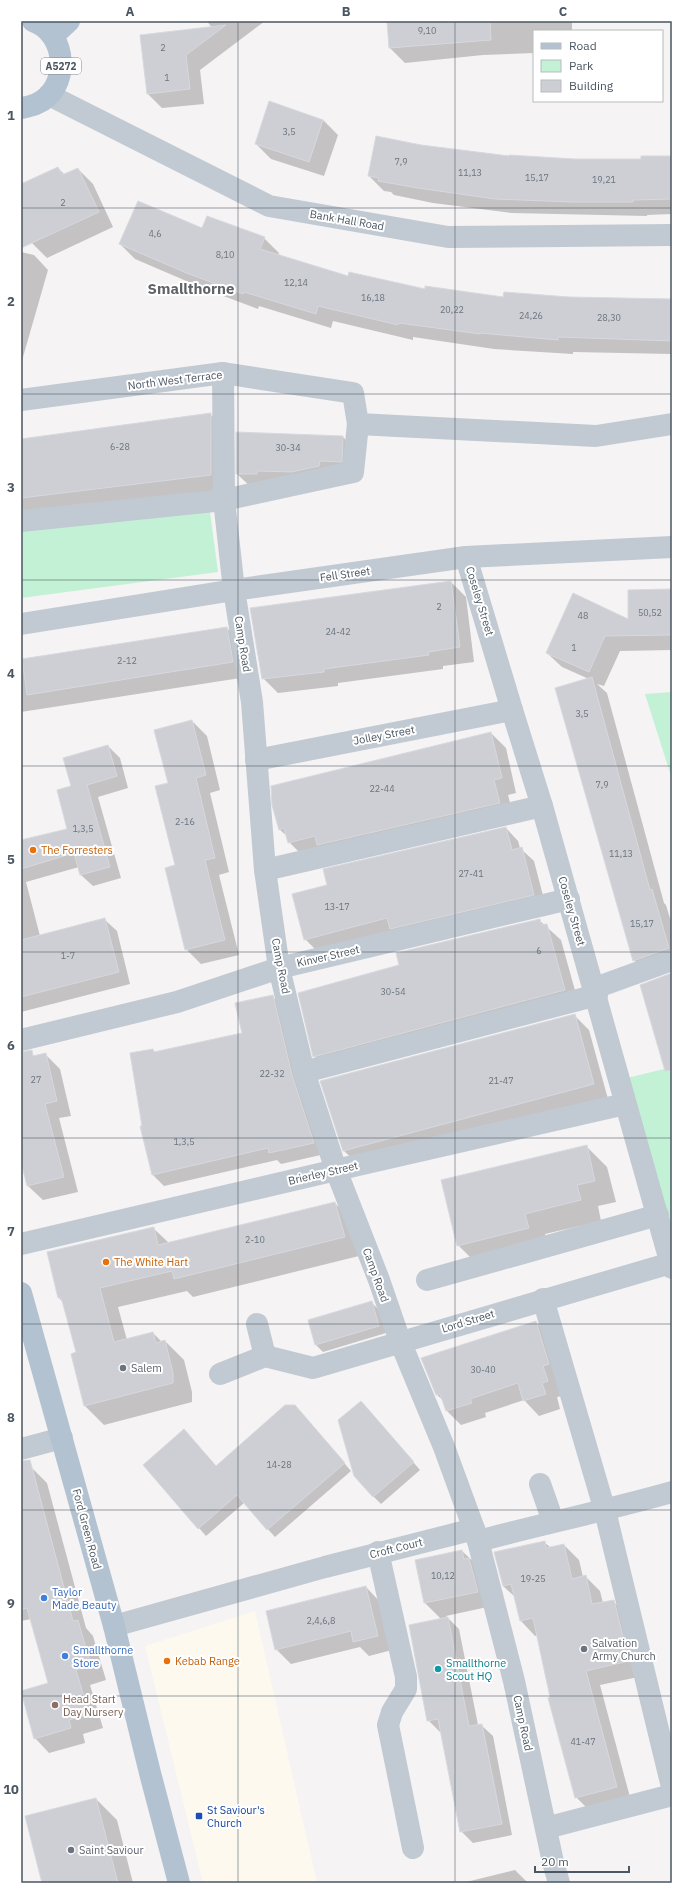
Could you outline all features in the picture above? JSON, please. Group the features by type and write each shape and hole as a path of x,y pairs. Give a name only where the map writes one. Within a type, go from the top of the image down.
{"main road":[{"name":"A5272","path":"34,21 52,36 60,50 61,70 56,86 49,95"},
{"path":"52,36 69,21"},
{"path":"21,108 36,104 49,95"},
{"name":"Ford Green Road","path":"21,1293 114,1626 179,1883"}],"street":[{"name":"Bank Hall Road","path":"49,95 269,206 448,237 672,235"},
{"name":"North West Terrace","path":"21,400 223,373 353,393 358,424"},
{"name":"Camp Road","path":"223,373 224,500 234,590 252,702 265,870 280,968 304,1072 336,1170 379,1280 400,1341 444,1447 476,1535 514,1681 559,1883"},
{"path":"21,521 224,500 353,472 358,424 596,436 672,424"},
{"name":"Fell Street","path":"21,624 234,590 466,557 672,547"},
{"name":"Coseley Street","path":"466,557 542,806 596,992 625,1104 658,1215 671,1265"},
{"name":"Jolley Street","path":"256,760 512,710"},
{"path":"265,870 542,806"},
{"name":"Kinver Street","path":"21,1040 177,1002 280,968 568,899"},
{"path":"304,1072 596,992 672,960"},
{"name":"Brierley Street","path":"21,1244 625,1104"},
{"path":"427,1280 658,1215"},
{"name":"Lord Street","path":"265,1356 313,1368 543,1299 671,1265"},
{"path":"543,1299 605,1511 672,1787"},
{"path":"220,1374 265,1356 257,1324"},
{"path":"21,1449 62,1438"},
{"path":"540,1484 553,1521"},
{"name":"Croft Court","path":"114,1626 378,1552 605,1511 672,1492"},
{"path":"378,1552 406,1677 406,1689 392,1712 388,1725 413,1848"},
{"path":"546,1828 672,1795"}],"shaded area":[{"path":"255,1611 317,1883 203,1883 145,1646"}],"green space":[{"path":"209,504 218,572 21,598 21,529"},
{"path":"672,692 672,779 645,694"},
{"path":"672,1067 672,1259 619,1080"}],"building":[{"path":"387,21 490,21 491,40 389,48"},
{"path":"226,25 186,55 190,89 147,94 140,35"},
{"path":"269,101 323,120 309,162 255,144"},
{"path":"376,136 421,145 509,156 574,159 641,159 641,156 672,156 672,199 633,200 633,202 572,202 495,199 378,181 379,178 368,176"},
{"path":"58,167 62,175 78,168 99,212 21,248 21,184"},
{"path":"138,201 202,228 207,216 265,237 260,249 348,276 349,272 425,289 425,286 503,297 504,292 569,297 672,299 672,341 558,337 558,340 480,334 399,323 398,325 318,306 316,314 244,292 243,294 189,274 119,244"},
{"path":"211,413 211,475 21,498 21,439"},
{"path":"236,432 343,436 342,462 320,461 319,466 292,472 257,471 257,474 236,474"},
{"path":"451,581 460,647 428,652 429,655 324,669 324,672 262,679 250,608"},
{"path":"672,589 672,635 605,636 589,672 546,653 573,593 628,619 628,590"},
{"path":"227,627 233,662 27,695 22,659"},
{"path":"592,677 650,890 652,889 669,948 633,961 555,688"},
{"path":"192,720 206,775 196,778 215,858 205,860 225,940 185,950 165,868 175,865 155,786 168,783 154,730"},
{"path":"491,732 502,778 494,780 500,803 317,845 315,836 288,843 284,828 279,830 272,805 271,786"},
{"path":"108,745 117,776 87,785 110,867 80,875 74,853 21,869 21,840 67,829 57,790 71,786 63,758"},
{"path":"506,827 512,850 522,847 534,895 390,929 387,918 304,940 292,894 327,885 323,869"},
{"path":"105,918 119,972 21,997 21,940"},
{"path":"540,919 541,925 547,924 565,990 313,1057 298,993 399,965 396,953"},
{"path":"672,973 672,1070 665,1071 640,985"},
{"path":"273,995 292,1075 314,1143 269,1153 268,1148 152,1175 140,1126 142,1126 130,1053 153,1049 154,1052 242,1033 235,1003"},
{"path":"575,1014 594,1084 343,1151 320,1081"},
{"path":"32,1050 33,1056 46,1053 57,1101 45,1104 64,1177 27,1186 21,1161 21,1052"},
{"path":"587,1145 595,1181 577,1185 581,1200 525,1214 529,1228 457,1246 441,1180"},
{"path":"335,1202 345,1237 174,1279 172,1271 100,1288 114,1342 153,1332 156,1343 165,1340 173,1373 173,1383 84,1406 71,1354 76,1352 61,1297 58,1298 47,1252 154,1227 158,1245"},
{"path":"372,1301 379,1326 315,1345 308,1320"},
{"path":"536,1321 549,1364 543,1366 548,1381 542,1383 546,1394 523,1401 518,1383 470,1399 472,1403 446,1411 440,1394 436,1395 421,1358"},
{"path":"361,1401 414,1462 373,1497 354,1476 338,1420"},
{"path":"285,1405 295,1405 345,1463 267,1530 237,1495 198,1529 143,1465 184,1429 216,1466"},
{"path":"30,1460 73,1621 78,1620 91,1666 76,1670 89,1714 69,1720 71,1728 34,1739 21,1691 48,1683 27,1608 21,1610 21,1461"},
{"path":"545,1541 546,1548 564,1544 572,1579 586,1575 592,1604 614,1600 629,1661 586,1671 617,1787 575,1798 548,1698 550,1697 533,1618 520,1621 511,1584 503,1586 494,1552"},
{"path":"462,1550 464,1559 469,1558 478,1592 424,1603 415,1560"},
{"path":"366,1586 378,1636 353,1642 351,1631 275,1650 266,1611"},
{"path":"448,1617 469,1726 482,1724 502,1824 460,1832 438,1719 427,1721 409,1625"},
{"name":"Saint Saviour","path":"96,1798 118,1883 42,1883 25,1816"}],"place":[{"name":"The Forresters","path":"33,850"},
{"name":"The White Hart","path":"106,1262"},
{"name":"Salem","path":"123,1368"},
{"name":"Taylor Made Beauty","path":"44,1598"},
{"name":"Salvation Army Church","path":"584,1649"},
{"name":"Smallthorne Store","path":"65,1656"},
{"name":"Kebab Range","path":"167,1661"},
{"name":"Smallthorne Scout HQ","path":"438,1669"},
{"name":"Head Start Day Nursery","path":"55,1705"},
{"name":"St Saviour's Church","path":"199,1816"},
{"name":"Saint Saviour","path":"71,1850"}],"district":[{"name":"Smallthorne","path":"191,289"}]}
